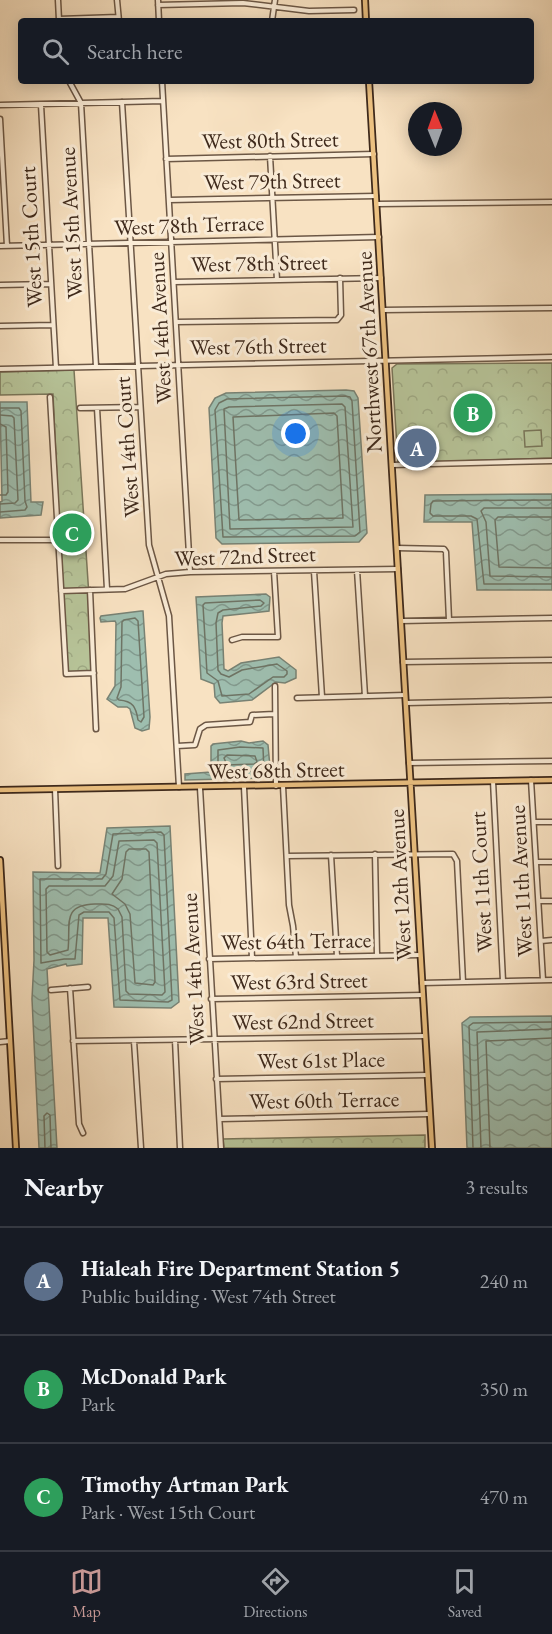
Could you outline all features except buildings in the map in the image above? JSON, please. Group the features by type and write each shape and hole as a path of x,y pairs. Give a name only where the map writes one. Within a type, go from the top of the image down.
{"main road":[{"path":"365,0 366,18"},
{"name":"Northwest 67th Avenue","path":"369,84 401,621"},
{"name":"West 12th Avenue","path":"401,621 432,1148"},
{"name":"West 68th Street","path":"0,790 552,780"},
{"path":"0,860 16,1148"}],"street":[{"path":"58,0 59,18"},
{"path":"117,0 118,18"},
{"path":"273,18 275,0"},
{"path":"159,18 158,2 243,3 309,11 354,10"},
{"name":"West 15th Avenue","path":"71,84 81,103 96,366"},
{"name":"West 14th Avenue","path":"162,84 190,572"},
{"path":"0,105 163,101"},
{"name":"West 14th Court","path":"122,102 149,545 169,616 179,788"},
{"name":"West 15th Court","path":"40,105 56,368"},
{"path":"0,118 7,246"},
{"name":"West 80th Street","path":"166,159 374,154"},
{"path":"270,156 277,280"},
{"name":"West 79th Street","path":"169,200 376,196"},
{"path":"377,204 552,202"},
{"name":"West 78th Terrace","path":"0,246 379,237"},
{"path":"176,322 337,320 341,315 340,278"},
{"name":"West 78th Street","path":"174,282 381,278"},
{"path":"0,285 50,284"},
{"path":"383,310 552,308"},
{"path":"0,326 53,325"},
{"name":"West 76th Street","path":"0,369 552,357"},
{"path":"50,397 66,674 94,673"},
{"path":"80,408 140,407"},
{"path":"97,408 107,589"},
{"path":"392,465 552,461"},
{"path":"0,540 58,540"},
{"path":"397,548 444,549 449,620"},
{"name":"West 72nd Street","path":"61,591 125,589 166,574 190,572 398,569"},
{"path":"314,570 321,697"},
{"path":"357,570 365,696"},
{"path":"232,640 242,637 278,637 274,571"},
{"path":"90,590 96,729"},
{"path":"401,621 552,618"},
{"path":"403,662 552,660"},
{"path":"274,686 276,786"},
{"path":"297,698 405,695"},
{"path":"406,703 552,700"},
{"path":"177,746 195,745 200,729 206,725 250,722 252,715 274,714"},
{"path":"409,764 552,761"},
{"name":"West 11th Avenue","path":"531,780 543,981"},
{"name":"West 11th Court","path":"493,781 503,981"},
{"path":"283,786 289,905 296,957"},
{"path":"244,787 252,958"},
{"name":"West 14th Avenue","path":"200,788 221,1148"},
{"path":"55,789 58,866"},
{"path":"534,822 552,822"},
{"path":"287,856 450,852 453,854 457,861 464,982"},
{"path":"375,854 377,956"},
{"path":"332,855 337,956"},
{"path":"536,862 552,862"},
{"path":"539,901 552,901"},
{"path":"541,941 552,940"},
{"name":"West 64th Terrace","path":"209,959 420,955"},
{"path":"422,983 552,980"},
{"path":"51,990 88,987"},
{"path":"70,988 79,1124 83,1133"},
{"name":"West 63rd Street","path":"211,999 423,995"},
{"name":"West 62nd Street","path":"73,1041 425,1036"},
{"path":"175,1040 180,1148"},
{"path":"0,1042 9,1041"},
{"path":"134,1041 141,1148"},
{"name":"West 61st Place","path":"216,1079 427,1075"},
{"name":"West 60th Terrace","path":"220,1119 429,1114"}],"green space":[{"path":"552,363 552,458 398,463 392,368 397,364"},
{"path":"74,370 94,672 66,674 53,394 0,395 0,372"},
{"path":"541,430 542,446 525,447 524,431"},
{"path":"425,1135 425,1148 224,1148 223,1139"}],"water":[{"path":"354,391 358,398 367,533 359,542 222,544 216,538 209,408 215,398 226,393"},
{"path":"0,402 27,402 31,502 43,502 41,515 0,518 0,502 2,501"},
{"path":"552,494 552,590 477,590 472,522 424,522 425,495"},
{"path":"266,594 270,597 269,611 223,616 224,669 228,671 241,663 279,657 296,670 296,678 285,683 276,682 252,700 220,703 215,697 214,684 201,679 196,597"},
{"path":"143,611 150,717 149,729 142,731 135,728 130,709 118,707 107,699 115,686 116,623 115,621 101,622 100,618 101,616"},
{"path":"241,741 249,743 263,741 268,745 271,778 185,780 185,774 211,772 211,746 213,744"},
{"path":"170,826 179,1002 171,1008 114,1007 108,918 83,918 82,964 67,966 66,964 47,969 57,1148 39,1148 32,999 33,872 100,873 107,828"},
{"path":"552,1016 552,1148 467,1148 462,1023 470,1017"}],"place":[{"name":"McDonald Park","path":"473,413"},
{"name":"Hialeah Fire Department Station 5","path":"417,448"},
{"name":"Timothy Artman Park","path":"72,533"}]}
